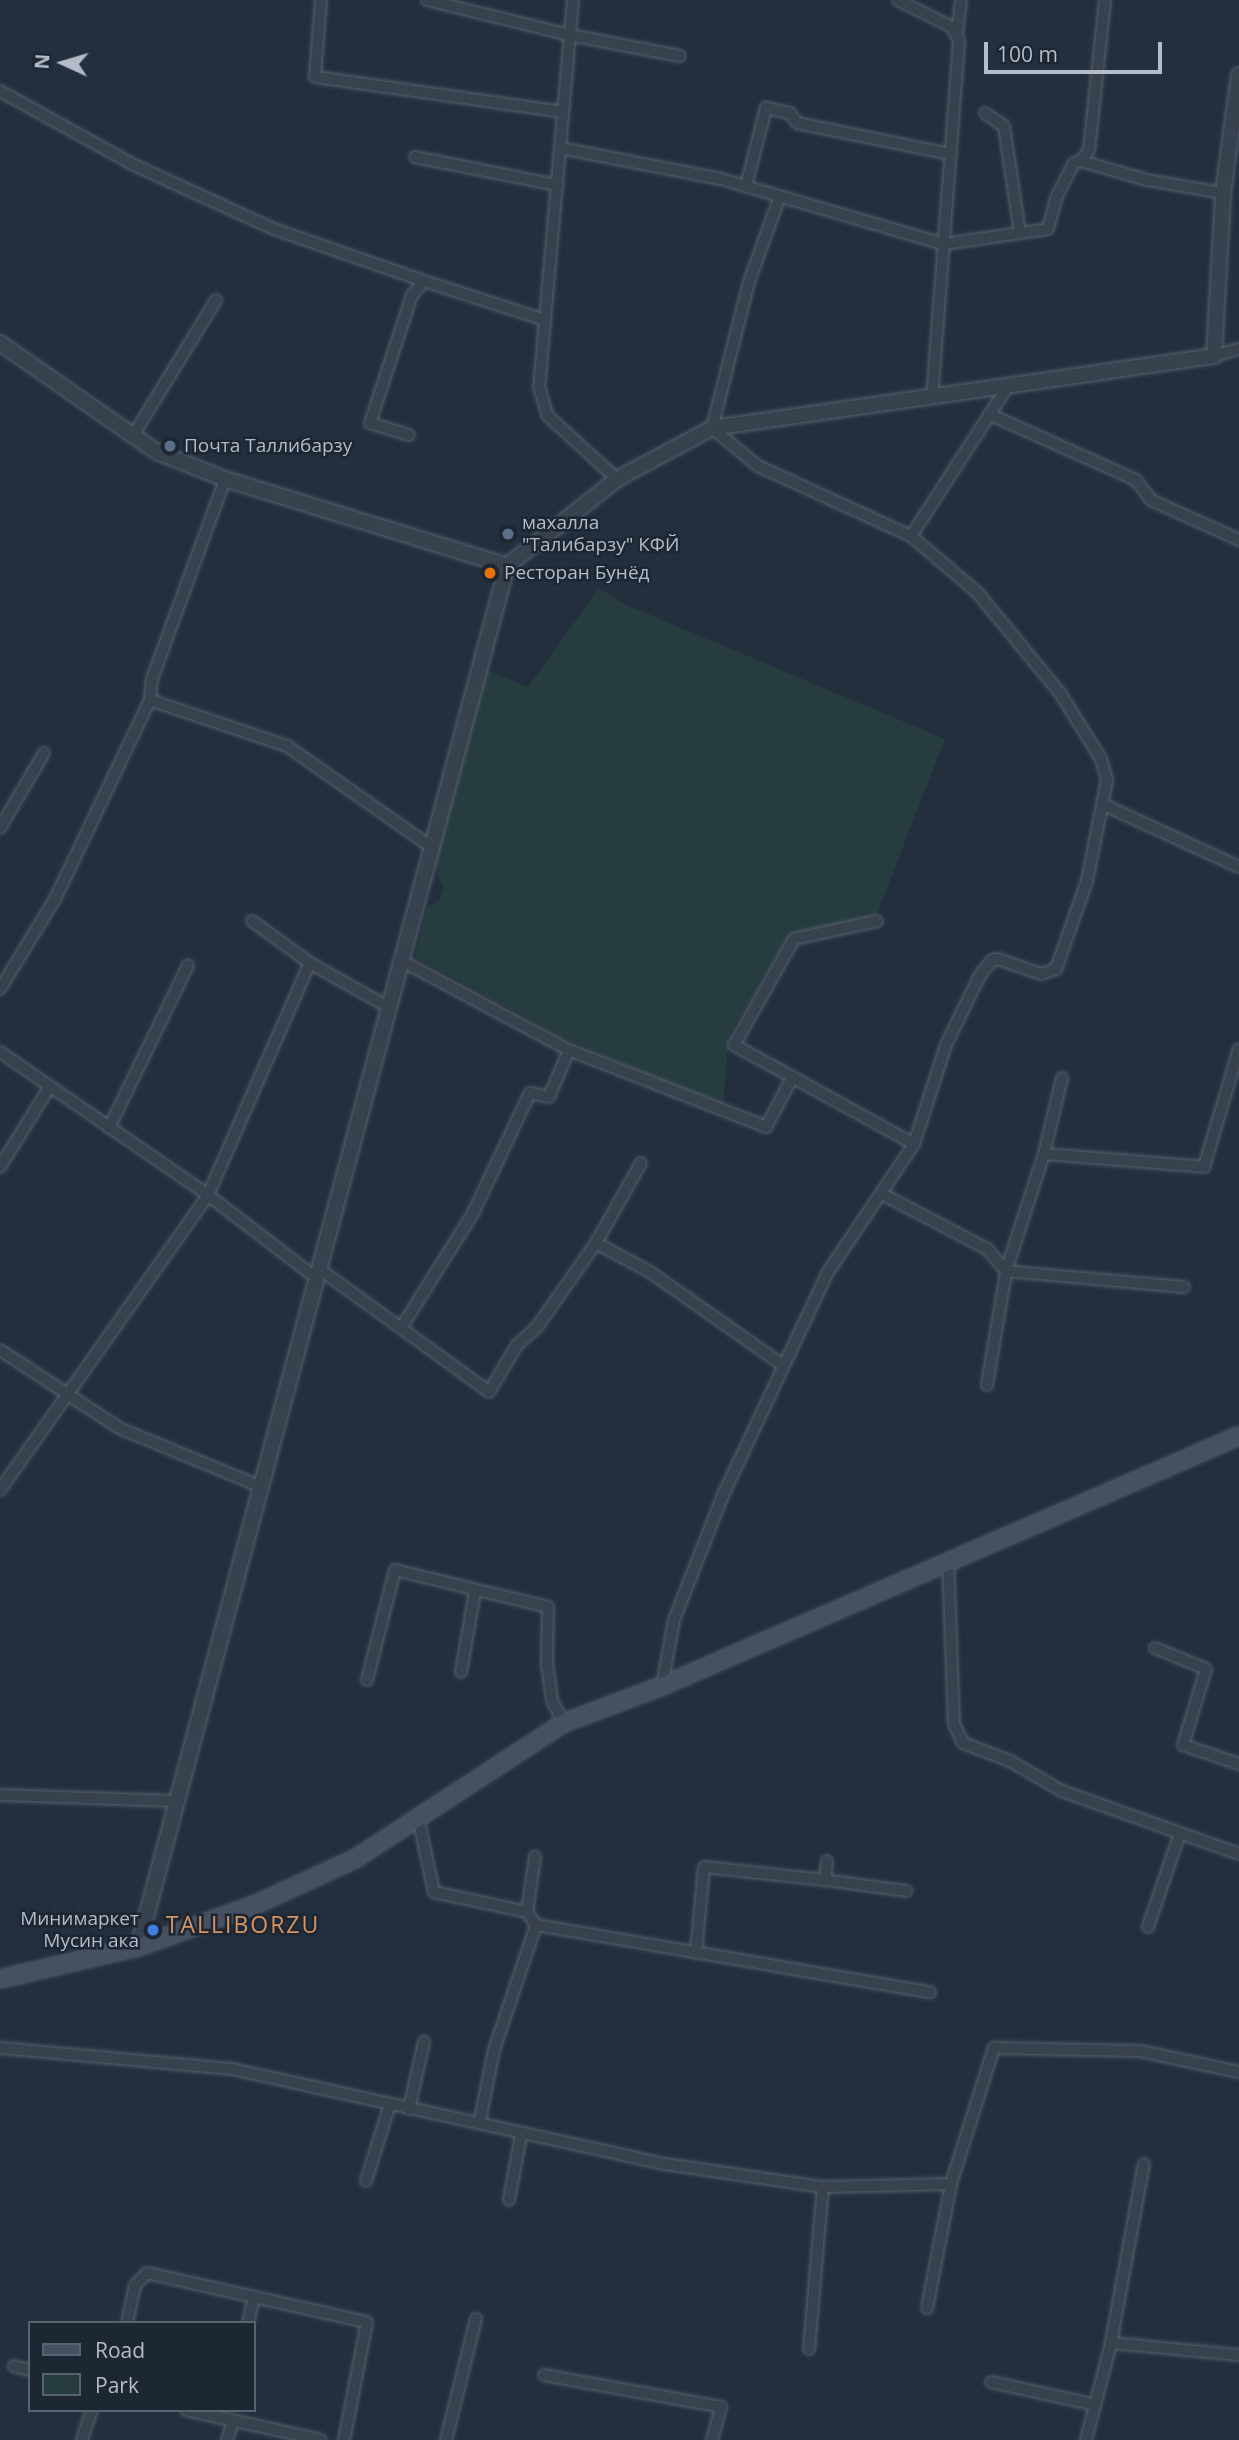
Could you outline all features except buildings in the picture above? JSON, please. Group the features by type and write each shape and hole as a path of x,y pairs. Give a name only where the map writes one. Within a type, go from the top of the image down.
{"main road":[{"path":"0,1979 138,1947 257,1904 343,1865 564,1723 662,1686 1239,1436"}],"street":[{"path":"321,0 315,77 563,112"},
{"path":"427,0 570,35 680,56"},
{"path":"573,0 545,320 541,403 548,416 617,479"},
{"path":"898,0 957,33"},
{"path":"932,396 961,0"},
{"path":"1081,161 1090,150 1105,0"},
{"path":"1214,356 1223,193 1239,78"},
{"path":"0,92 134,165 274,229 545,320"},
{"path":"746,186 766,108 790,113 797,123 951,154"},
{"path":"985,113 1004,126 1020,233"},
{"path":"560,148 746,186 944,244 1048,229 1057,196 1074,163 1081,161 1147,180 1223,193"},
{"path":"415,157 557,185"},
{"path":"712,428 749,282 780,196"},
{"path":"409,435 370,423 412,295 424,281"},
{"path":"134,434 216,300"},
{"path":"0,343 157,452 225,479 507,566"},
{"path":"138,1947 259,1486 390,1008 430,846 507,566 617,479 712,428 1214,356 1239,349"},
{"path":"911,536 1008,386"},
{"path":"989,414 1136,480 1151,500 1239,540"},
{"path":"662,1686 674,1620 723,1495 828,1272 914,1144 946,1045 987,966 998,959 1041,974 1056,969 1081,905 1107,780 1101,759 1060,692 978,593 911,536 758,466 712,428"},
{"path":"0,989 55,899 150,700 152,679 225,479"},
{"path":"150,700 287,746 430,846"},
{"path":"0,827 44,753"},
{"path":"1104,804 1239,867"},
{"path":"252,921 310,963 390,1008"},
{"path":"877,921 794,939 734,1045 914,1144"},
{"path":"402,961 569,1050 766,1127 792,1078"},
{"path":"0,1490 208,1195 310,963"},
{"path":"109,1128 188,965"},
{"path":"1044,1154 1204,1167 1239,1048"},
{"path":"401,1328 473,1213 530,1093 549,1097 569,1050"},
{"path":"0,1052 317,1273 401,1328 489,1392 517,1345 537,1327 596,1243 641,1163"},
{"path":"987,1385 1006,1272 1044,1154 1062,1078"},
{"path":"0,1167 49,1088"},
{"path":"882,1194 987,1249 1006,1272 1184,1287"},
{"path":"596,1243 650,1272 783,1365"},
{"path":"0,1350 119,1429 259,1486"},
{"path":"948,1560 958,1737 1062,1791 1239,1854"},
{"path":"367,1680 395,1570 475,1592 548,1607 547,1664 552,1701 564,1723"},
{"path":"461,1672 475,1592"},
{"path":"1155,1648 1206,1669 1183,1745 1239,1764"},
{"path":"0,1795 176,1801"},
{"path":"418,1817 434,1892 527,1912"},
{"path":"1148,1927 1180,1833"},
{"path":"535,1857 527,1912 536,1925 930,1992"},
{"path":"825,1880 827,1861"},
{"path":"696,1953 704,1867 906,1891"},
{"path":"480,2120 494,2050 536,1925"},
{"path":"409,2109 424,2042"},
{"path":"0,2048 232,2069 409,2109 480,2120 521,2135 665,2164 823,2187 951,2184"},
{"path":"927,2308 951,2184 994,2048 1140,2051 1239,2072"},
{"path":"366,2181 390,2105"},
{"path":"509,2200 521,2135"},
{"path":"1086,2440 1111,2343 1144,2164"},
{"path":"809,2349 823,2187"},
{"path":"127,2321 135,2285 147,2273 367,2322 344,2440"},
{"path":"248,2321 254,2297"},
{"path":"446,2440 475,2319"},
{"path":"1111,2343 1239,2355"},
{"path":"14,2366 28,2370"},
{"path":"544,2375 720,2407 712,2440"},
{"path":"991,2382 1096,2405"},
{"path":"82,2440 91,2412"},
{"path":"198,2412 321,2440"},
{"path":"228,2440 229,2417"}],"green space":[{"path":"599,588 622,603 945,739 876,916 790,935 729,1035 723,1107 561,1037 415,957 427,908 440,899 444,888 434,864 487,670 528,687"}],"place":[{"name":"Почта Таллибарзу","path":"170,446"},
{"name":"махалла \"Талибарзу\" КФЙ","path":"508,534"},
{"name":"Ресторан Бунёд","path":"490,573"},
{"name":"Минимаркет Мусин ака","path":"153,1930"}],"district":[{"name":"TALLIBORZU","path":"243,1924"}]}
